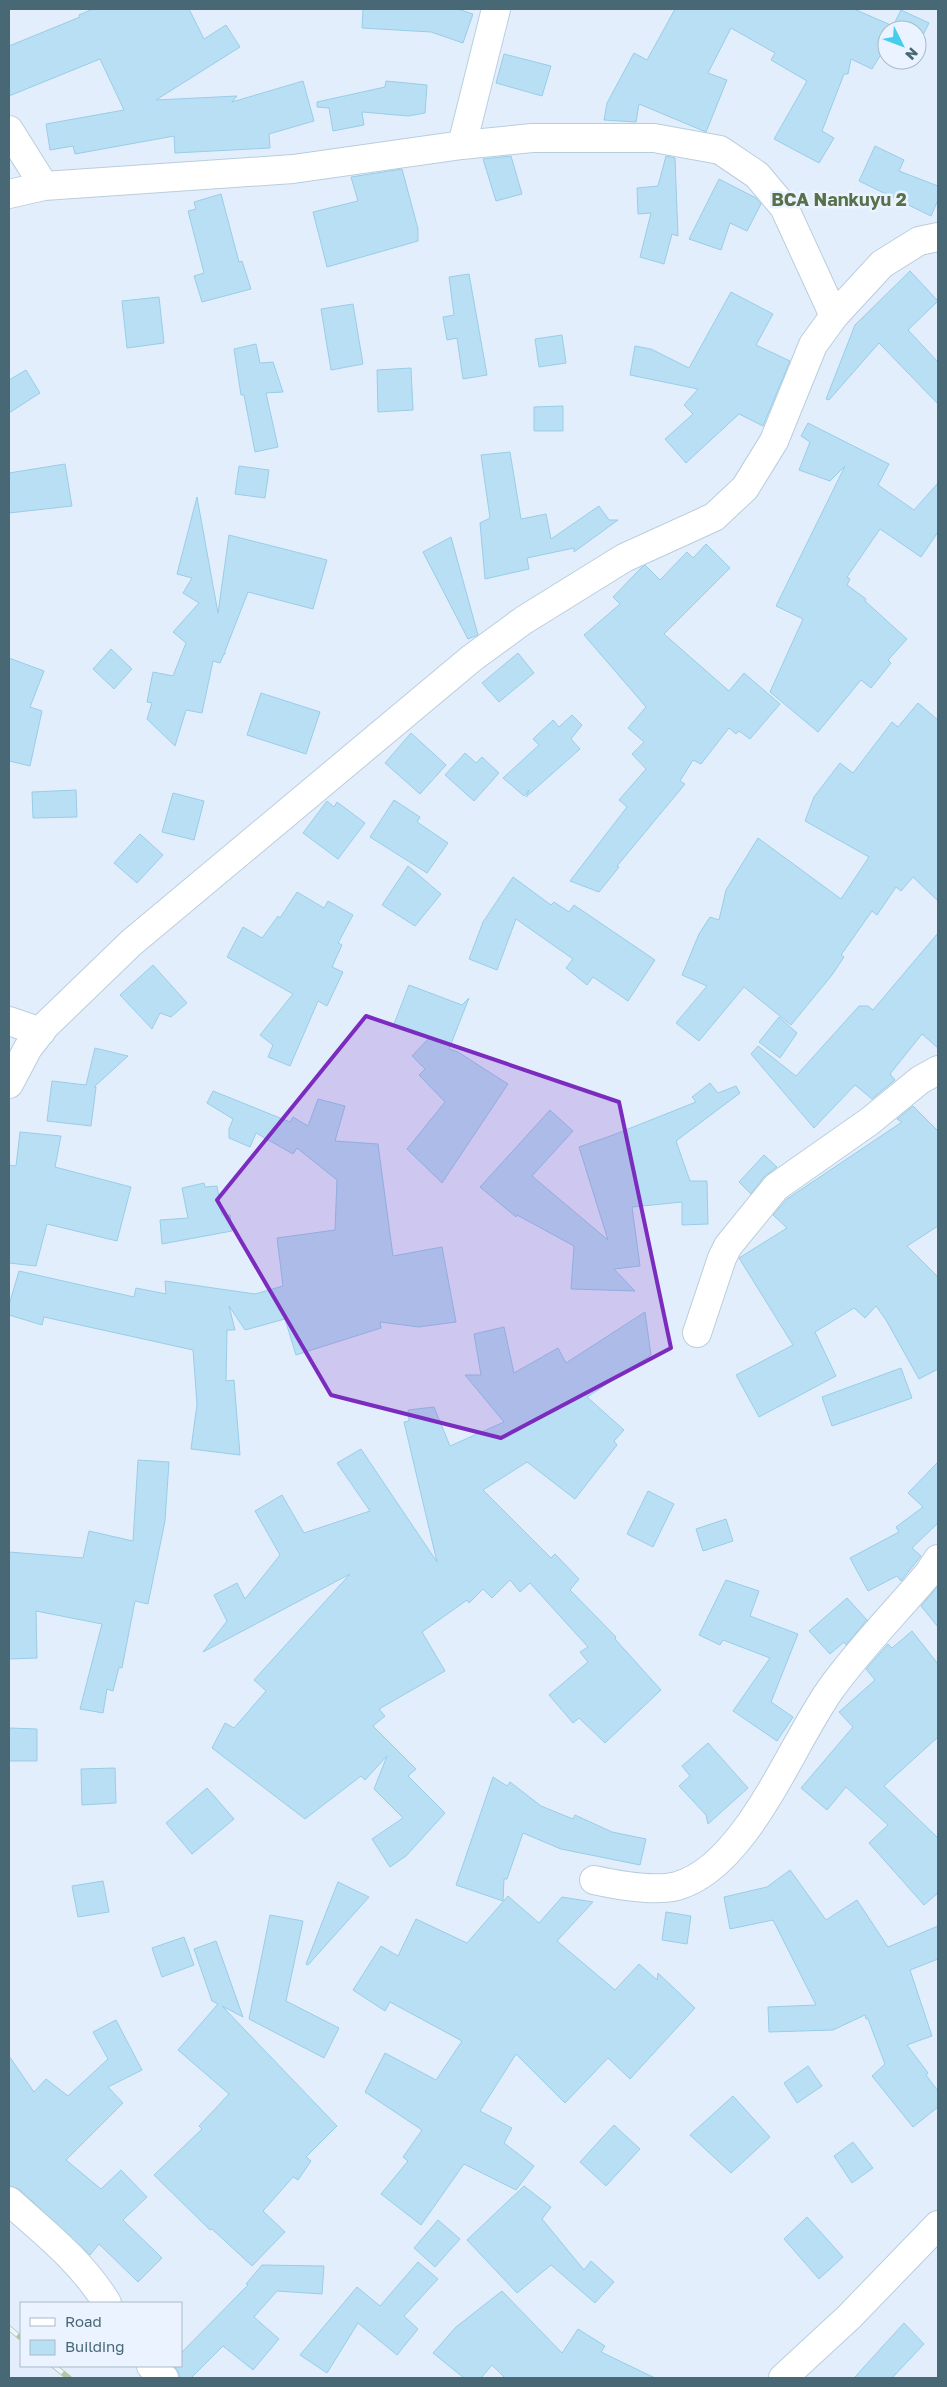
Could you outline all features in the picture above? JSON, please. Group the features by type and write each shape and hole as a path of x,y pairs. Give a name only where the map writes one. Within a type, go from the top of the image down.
{"street":[{"path":"462,145 496,9"},
{"path":"9,130 44,186"},
{"path":"9,194 44,186 293,169 462,145 532,138 654,138 720,150 757,175 784,208 834,316"},
{"path":"9,1084 28,1048 41,1032 131,943 472,658 524,620 624,558 714,517 746,488 774,441 813,345 834,316 882,264 919,240 938,236"},
{"path":"9,1021 41,1032"},
{"path":"697,1333 725,1252 776,1187 870,1121 903,1096 920,1080 938,1070"},
{"path":"594,1880 632,1888 676,1886 709,1871 734,1846 758,1811 791,1759 830,1691 928,1574 938,1559"},
{"path":"9,2201 70,2255 94,2282 106,2302"},
{"path":"783,2378 849,2317 938,2225"},
{"path":"153,2367 164,2378"}],"highlighted area":[{"path":"366,1016 619,1102 671,1348 501,1438 331,1395 217,1200"}],"building":[{"path":"93,9 189,9 204,39 226,25 240,47 156,100 237,96 232,102 303,81 314,121 269,134 270,148 175,153 174,136 75,154 73,146 50,150 46,124 124,110 100,59 9,96 9,46 80,17 79,15"},
{"path":"363,9 458,9 473,14 463,43 431,32 362,28"},
{"path":"675,9 854,9 879,20 877,20 877,61 872,69 851,59 848,74 844,74 822,131 834,138 819,163 774,139 807,81 771,60 775,53 731,28 708,73 727,80 706,132 639,104 636,122 604,120 607,103 634,53 647,60"},
{"path":"901,10 923,20 896,20"},
{"path":"504,54 551,66 542,96 496,83"},
{"path":"386,81 427,85 425,113 408,116 362,112 364,125 333,131 329,108 317,107 317,102 385,87"},
{"path":"875,146 904,160 899,171 938,186 938,200 931,216 859,181"},
{"path":"511,156 522,194 496,201 483,159"},
{"path":"666,156 675,158 678,236 672,234 664,264 640,257 651,213 638,214 637,188 658,186"},
{"path":"402,169 418,229 418,241 327,267 313,212 358,201 351,177"},
{"path":"719,179 756,198 761,204 747,231 730,223 721,250 689,239"},
{"path":"221,194 239,262 242,261 251,289 202,302 194,276 204,273 188,211 196,209 194,202"},
{"path":"910,271 938,301 908,330 938,362 938,404 879,343 829,400 826,399 855,325"},
{"path":"469,274 487,375 463,379 457,338 447,340 443,317 454,315 449,277"},
{"path":"731,292 773,314 756,345 790,361 763,426 739,414 686,463 665,439 693,414 684,405 698,389 630,375 635,346 651,349 689,368"},
{"path":"159,297 164,343 127,348 122,301"},
{"path":"353,304 363,364 331,370 321,309"},
{"path":"562,335 566,363 539,367 535,339"},
{"path":"256,344 260,363 273,362 283,392 266,393 278,447 255,452 244,395 241,395 234,349"},
{"path":"411,368 413,410 378,412 377,370"},
{"path":"26,370 40,393 9,413 9,380"},
{"path":"563,406 563,431 534,431 534,407"},
{"path":"808,423 889,464 878,485 914,510 938,483 938,532 921,557 880,529 847,577 850,579 847,585 866,599 865,601 907,639 888,660 891,663 871,688 861,680 818,732 770,692 803,619 776,606 845,466 830,481 799,470 810,442 801,436"},
{"path":"510,452 521,519 546,514 551,539 599,506 609,520 618,520 574,552 574,548 527,558 529,569 485,579 480,523 490,518 481,455"},
{"path":"65,464 72,506 9,513 9,473"},
{"path":"239,466 269,470 265,498 235,494"},
{"path":"197,497 218,613 229,535 327,560 313,609 248,592 225,654 220,663 213,661 202,713 186,710 175,746 147,719 152,703 147,702 153,672 173,676 186,643 173,632 199,603 183,593 192,578 177,574"},
{"path":"451,537 478,635 468,639 423,552"},
{"path":"706,544 730,568 664,634 729,691 744,673 780,704 750,739 739,731 736,734 729,728 701,764 693,760 680,781 685,784 617,866 619,867 599,892 570,881 627,807 619,800 646,769 632,754 644,742 628,728 646,707 584,635 620,604 613,597 642,567 645,565 660,580 687,552 693,558"},
{"path":"111,649 132,669 114,689 93,669"},
{"path":"518,653 534,673 499,702 482,683"},
{"path":"9,658 44,671 30,707 42,711 30,766 9,761"},
{"path":"261,693 320,712 306,754 247,735"},
{"path":"918,703 938,720 938,901 913,877 901,891 896,887 877,915 872,911 841,955 844,957 832,975 791,1025 744,987 699,1041 676,1023 707,986 682,975 699,934 710,917 719,920 726,890 758,838 841,899 869,857 805,821 814,797 840,763 853,773 892,722 898,727"},
{"path":"572,715 582,725 571,739 580,749 526,797 529,790 524,796 503,778 539,745 533,739 553,720 559,727"},
{"path":"411,733 446,765 420,794 385,763"},
{"path":"465,753 476,763 482,757 499,773 474,801 445,775"},
{"path":"76,790 77,817 33,818 32,792"},
{"path":"173,793 204,801 194,840 162,832"},
{"path":"394,800 420,817 417,822 448,843 427,873 370,837"},
{"path":"327,801 334,807 337,802 365,823 338,859 303,833"},
{"path":"140,834 163,855 137,883 114,863"},
{"path":"408,866 441,894 415,926 382,905"},
{"path":"513,877 551,905 554,902 569,912 574,905 655,960 628,1001 593,977 587,985 566,968 573,959 516,919 497,970 469,959 483,922"},
{"path":"297,892 324,908 328,901 353,915 338,943 342,945 332,967 343,972 327,1006 318,1001 290,1066 268,1057 273,1045 260,1035 293,994 227,957 243,927 262,938 278,916 280,918"},
{"path":"938,933 938,1048 922,1034 890,1074 895,1080 872,1099 855,1085 814,1128 751,1054 758,1046 796,1076 859,1006 868,1006 873,1010"},
{"path":"153,965 187,1003 171,1017 160,1013 152,1029 120,995"},
{"path":"409,985 462,1005 469,998 449,1049 458,1052 508,1084 442,1183 407,1149 445,1102 419,1075 425,1069 412,1056 430,1037 394,1024"},
{"path":"779,1017 797,1033 780,1058 759,1042"},
{"path":"95,1048 128,1056 94,1087 96,1087 91,1126 47,1121 52,1081 86,1085"},
{"path":"710,1083 718,1093 736,1086 740,1093 676,1141 690,1181 707,1181 708,1224 682,1225 682,1202 632,1207 640,1266 614,1269 635,1291 571,1289 574,1246 517,1215 516,1217 480,1187 550,1110 573,1131 532,1176 608,1240 579,1147 696,1102 692,1097"},
{"path":"213,1091 290,1122 293,1117 308,1126 318,1099 345,1106 335,1141 378,1144 393,1256 442,1247 456,1322 419,1327 380,1322 381,1328 296,1355 285,1319 245,1330 229,1306 235,1330 227,1330 226,1381 234,1380 240,1455 191,1449 197,1404 193,1350 44,1317 42,1325 9,1315 9,1305 19,1271 134,1297 136,1288 166,1294 165,1281 255,1294 283,1286 277,1238 335,1230 337,1180 297,1148 293,1154 256,1133 250,1147 229,1138 229,1129 233,1119 207,1103"},
{"path":"913,1106 938,1131 938,1226 907,1246 938,1277 938,1369 919,1379 886,1320 876,1306 865,1318 854,1308 815,1332 836,1376 759,1417 736,1375 793,1345 739,1258 787,1228 773,1215 787,1199 902,1122 897,1119"},
{"path":"20,1132 61,1136 55,1167 131,1187 117,1241 47,1224 36,1266 9,1263 9,1165 16,1166"},
{"path":"764,1155 777,1167 764,1177 751,1194 739,1182"},
{"path":"204,1183 205,1187 217,1186 222,1215 230,1215 232,1231 162,1244 160,1220 188,1218 182,1188"},
{"path":"645,1312 651,1355 587,1397 624,1430 614,1441 617,1445 575,1499 527,1462 483,1490 551,1558 555,1554 579,1579 570,1590 616,1637 615,1639 661,1690 605,1743 579,1718 573,1723 549,1695 588,1662 580,1652 588,1647 530,1583 520,1592 510,1580 492,1598 483,1589 469,1603 467,1600 422,1632 445,1671 379,1709 385,1716 373,1726 416,1769 408,1776 445,1813 406,1856 390,1867 372,1839 403,1818 374,1789 387,1756 365,1780 361,1776 305,1819 212,1748 225,1723 234,1728 266,1691 254,1680 350,1574 203,1652 227,1621 214,1595 237,1583 245,1599 280,1555 255,1511 282,1495 304,1533 370,1511 337,1463 361,1449 437,1562 404,1422 409,1421 408,1410 434,1407 450,1446 504,1422 465,1375 481,1375 474,1334 504,1327 514,1373 558,1348 566,1363"},
{"path":"901,1368 912,1398 832,1426 822,1397"},
{"path":"138,1460 169,1462 165,1521 148,1604 135,1601 122,1668 119,1667 113,1691 107,1689 103,1713 80,1709 102,1624 36,1611 37,1658 9,1659 9,1552 83,1558 89,1531 133,1541"},
{"path":"938,1462 938,1523 912,1548 921,1556 901,1581 897,1576 868,1591 850,1558 899,1532 896,1527 923,1507 908,1493"},
{"path":"648,1491 674,1504 653,1547 627,1534"},
{"path":"726,1519 733,1541 703,1551 696,1529"},
{"path":"726,1580 759,1591 750,1616 798,1634 771,1702 793,1717 777,1741 733,1711 770,1658 723,1640 720,1645 699,1635"},
{"path":"938,1586 938,1627 921,1606"},
{"path":"847,1598 867,1620 846,1645 844,1642 830,1654 809,1631"},
{"path":"912,1631 938,1664 938,1737 884,1786 938,1838 938,1893 924,1905 869,1843 888,1825 846,1787 827,1810 801,1788 853,1727 839,1712 875,1680 866,1669 888,1644 892,1648"},
{"path":"9,1728 37,1729 37,1761 9,1761"},
{"path":"708,1743 748,1788 708,1824 706,1815 679,1786 690,1776 682,1766"},
{"path":"115,1768 116,1803 82,1805 81,1769"},
{"path":"493,1777 507,1786 510,1782 541,1806 573,1819 575,1815 612,1832 646,1839 640,1865 561,1849 523,1833 507,1879 504,1879 503,1901 456,1885"},
{"path":"207,1788 234,1819 192,1854 166,1823"},
{"path":"790,1870 826,1920 857,1900 888,1947 938,1926 938,1959 910,1970 932,2036 907,2045 928,2073 926,2075 938,2091 938,2107 913,2127 872,2076 885,2064 865,2015 833,2030 769,2032 768,2007 816,2005 773,1920 730,1929 724,1897 767,1887"},
{"path":"103,1881 109,1912 78,1917 72,1886"},
{"path":"338,1882 369,1897 308,1965 306,1964"},
{"path":"508,1896 539,1923 562,1897 593,1902 557,1941 615,1990 639,1964 657,1980 658,1973 695,2008 630,2079 608,2058 565,2103 516,2054 480,2111 512,2128 504,2143 534,2166 516,2190 464,2164 421,2225 381,2194 408,2161 403,2157 422,2130 365,2092 385,2053 436,2080 462,2041 390,2002 385,2011 353,1990 381,1946 398,1956 416,1919 467,1943"},
{"path":"666,1912 691,1916 687,1944 662,1940"},
{"path":"270,1915 303,1921 286,2001 339,2028 324,2058 249,2019"},
{"path":"184,1937 194,1965 162,1977 152,1948"},
{"path":"216,1941 243,2017 222,2006 337,2126 306,2157 311,2161 298,2180 293,2177 263,2211 285,2232 252,2266 212,2229 210,2230 154,2175 202,2129 199,2126 229,2094 178,2050 218,2004 212,2001 194,1949"},
{"path":"116,2020 142,2070 108,2087 123,2103 66,2160 101,2189 121,2170 147,2197 123,2220 162,2258 138,2282 99,2244 90,2255 19,2189 9,2186 9,2056 34,2092 46,2079 68,2096 108,2059 93,2032"},
{"path":"808,2066 822,2086 797,2103 784,2083"},
{"path":"733,2096 770,2137 731,2173 690,2135"},
{"path":"614,2125 640,2149 606,2186 580,2162"},
{"path":"853,2142 873,2168 852,2183 834,2156"},
{"path":"524,2186 551,2207 542,2219 584,2270 591,2261 614,2282 595,2303 551,2265 517,2293 467,2240"},
{"path":"807,2217 843,2257 819,2279 784,2239"},
{"path":"438,2220 460,2239 435,2267 414,2248"},
{"path":"418,2262 438,2279 404,2316 418,2329 397,2355 358,2323 327,2373 300,2355 357,2287 380,2306"},
{"path":"262,2265 324,2266 322,2294 277,2291 254,2317 279,2339 253,2370 223,2346 191,2378 179,2378 179,2373 175,2367 182,2367 182,2352 248,2285 246,2284"},
{"path":"502,2291 562,2353 578,2329 605,2346 601,2352 655,2378 505,2378 492,2365 481,2378 464,2378 433,2353 456,2327"},
{"path":"904,2323 924,2344 892,2378 854,2378"}],"railway":[{"path":"9,2328 20,2337"},
{"path":"55,2367 69,2378"}],"district":[{"name":"BCA Nankuyu 2","path":"839,200"}]}
